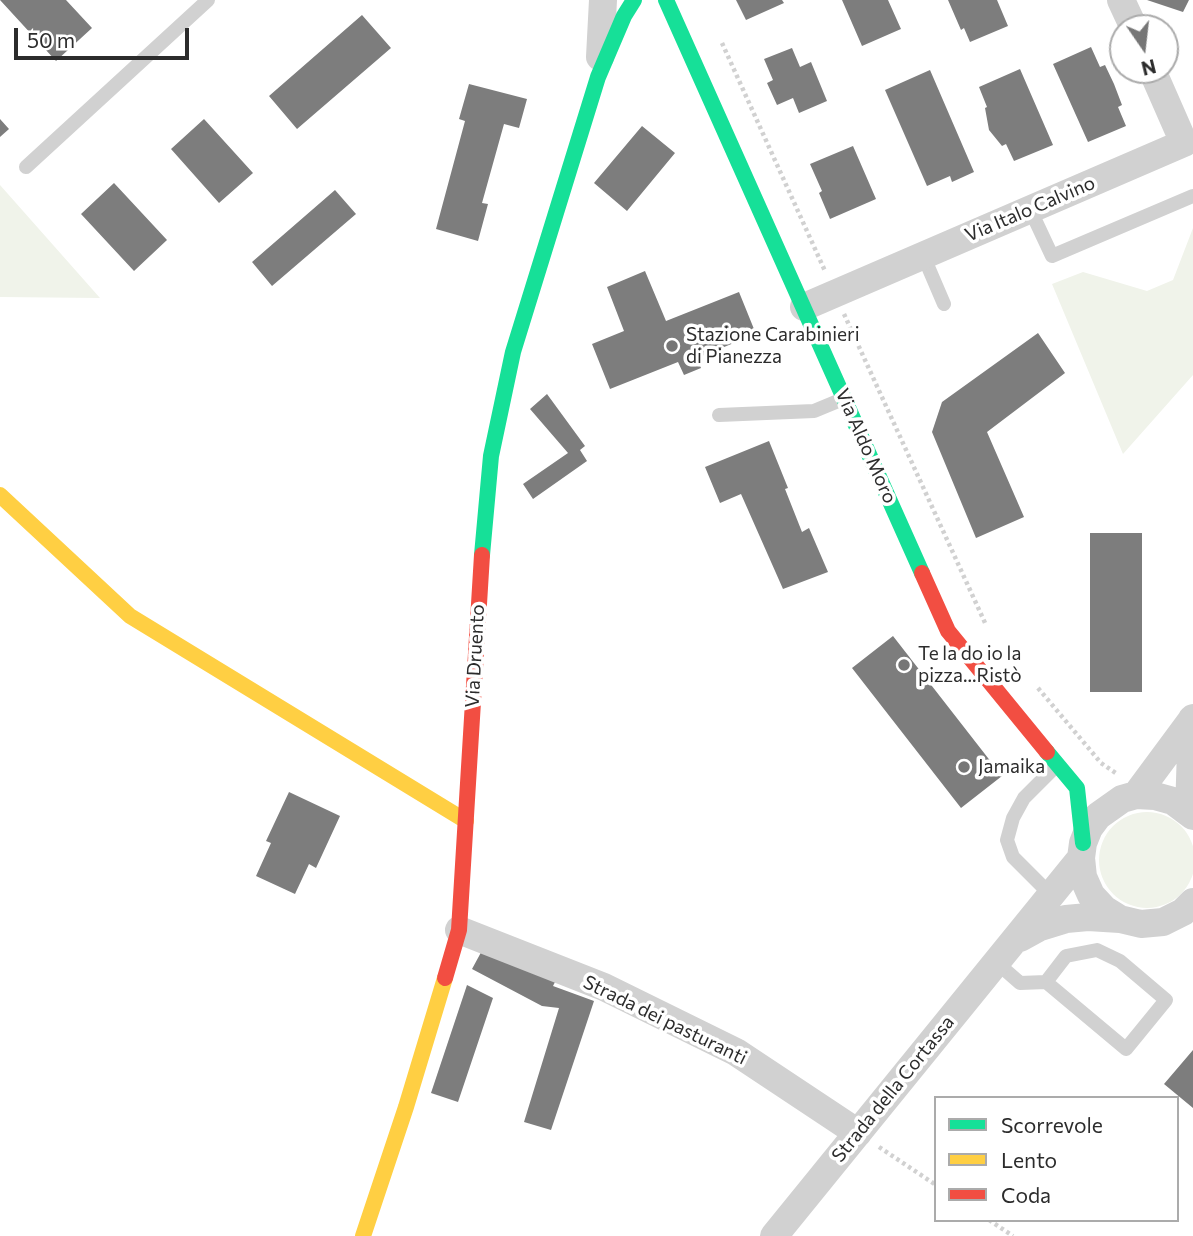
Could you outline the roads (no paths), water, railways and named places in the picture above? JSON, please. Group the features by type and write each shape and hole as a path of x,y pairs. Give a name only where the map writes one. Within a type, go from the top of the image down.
{"street":[{"name":"Via Druento","path":"598,77 603,0"},
{"name":"Via Druento","path":"363,1236 406,1107 459,930 480,584 491,456 513,352 598,77 624,16 634,0"},
{"name":"Via Aldo Moro","path":"666,0 948,631 1077,788"},
{"name":"Via Italo Calvino","path":"804,307 1030,209 1188,154 1158,84"},
{"path":"0,495 130,616 466,821"},
{"path":"1191,813 1193,718"},
{"name":"Strada della Cortassa","path":"774,1236 1051,895 1082,850 1098,816 1136,790 1193,718"},
{"path":"1120,919 1104,909 1091,895 1083,877 1077,788 1136,790 1173,801 1191,813"},
{"path":"1004,952 1040,927 1066,919 1120,919 1141,924 1163,922 1183,912 1193,902"},
{"name":"Strada dei pasturanti","path":"459,930 604,987 736,1052 858,1133"}],"lane":[{"path":"26,167 208,0"},
{"path":"1030,209 1052,256 1193,196"},
{"path":"923,255 944,304"},
{"path":"719,415 814,411 844,398"},
{"path":"1051,895 1013,858 1007,840 1013,818 1024,798 1057,765"},
{"path":"1004,952 1020,983 1046,982 1126,1049 1166,1000 1120,961 1097,950 1066,956 1046,982"}],"place":[{"name":"Stazione Carabinieri di Pianezza","path":"672,346"},
{"name":"Te la do io la pizza...Ristò","path":"904,665"},
{"name":"Jamaika","path":"964,767"}]}
